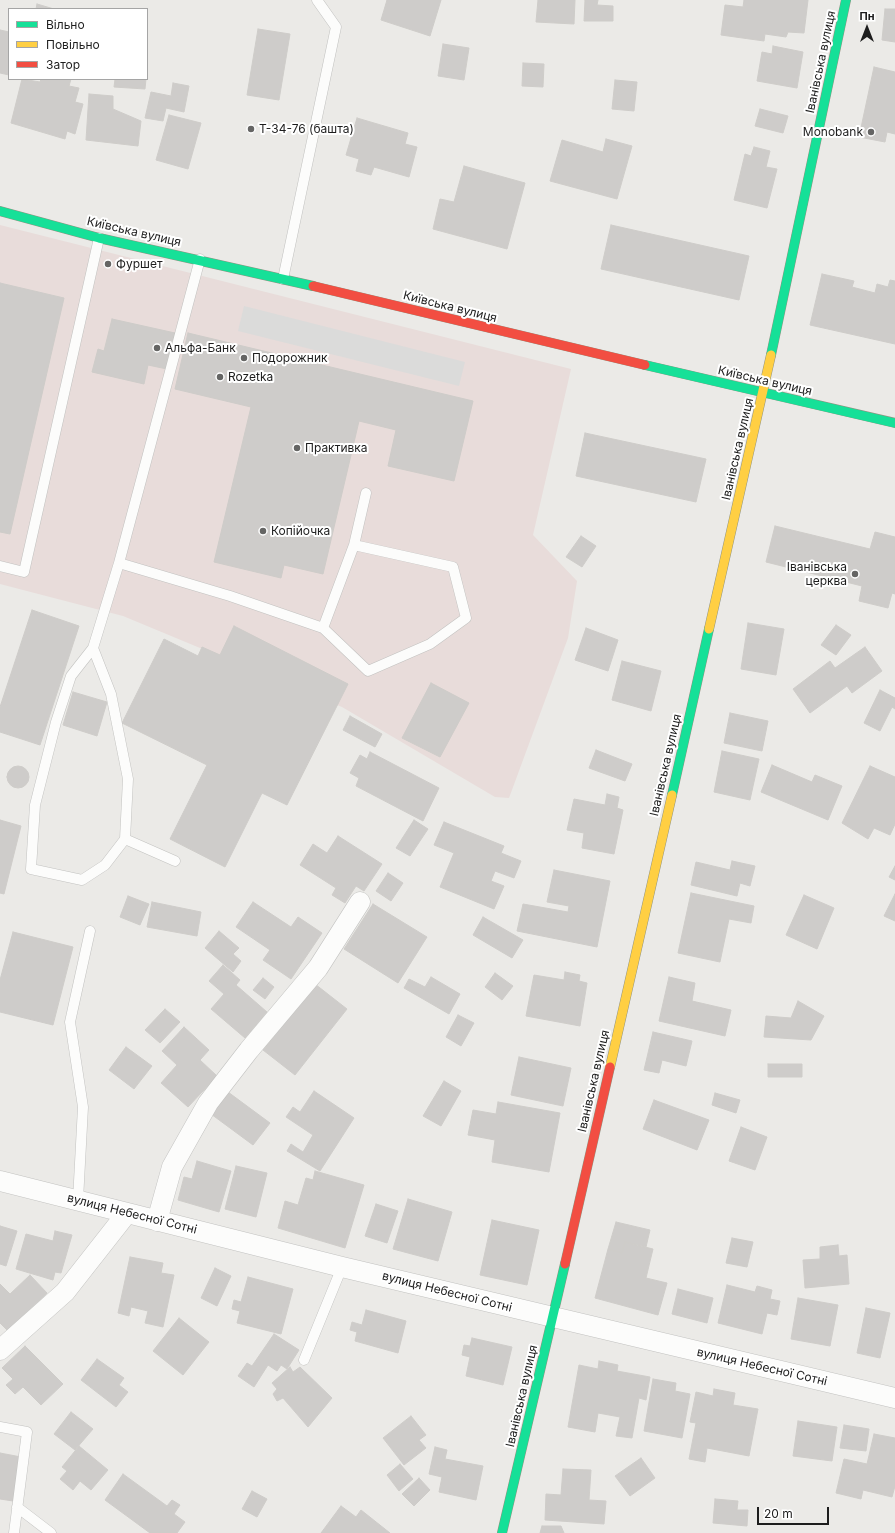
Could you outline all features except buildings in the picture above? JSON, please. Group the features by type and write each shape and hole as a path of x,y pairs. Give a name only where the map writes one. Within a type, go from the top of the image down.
{"street":[{"name":"Іванівська вулиця","path":"502,1533 553,1318 763,393 846,0"},
{"name":"Київська вулиця","path":"0,211 99,238 283,278 493,330 895,423"},
{"path":"157,1221 172,1167 208,1103 249,1050 318,968 360,902"},
{"name":"вулиця Небесної Сотні","path":"0,1181 342,1267 895,1398"},
{"path":"0,1350 65,1292 127,1214"}],"lane":[{"path":"283,278 336,27 318,0"},
{"path":"0,566 24,572 99,238"},
{"path":"93,648 111,694 128,779 125,839 105,865 82,880 31,869 35,805 56,722 71,676 93,648 119,564 200,259"},
{"path":"323,628 354,545 366,493"},
{"path":"119,564 230,596 323,628 368,671 430,644 466,618 453,567 354,545"},
{"path":"125,839 176,861"},
{"path":"78,1200 83,1107 70,1022 90,931"},
{"path":"304,1360 342,1267"},
{"path":"0,1427 28,1432 14,1533"},
{"path":"17,1507 51,1533"}],"shaded area":[{"path":"0,225 571,369 533,535 577,581 568,638 509,798 495,797 342,707 123,616 0,584"},
{"path":"244,306 465,362 459,386 238,331"}],"traffic: fast":[{"path":"771,355 846,0"},
{"path":"0,211 99,238 313,286"},
{"path":"645,365 895,423"},
{"path":"672,795 709,629"},
{"path":"502,1533 565,1264"}],"traffic: slow":[{"path":"709,629 771,355"},
{"path":"610,1067 672,795"}],"traffic: jam":[{"path":"313,286 645,365"},
{"path":"565,1264 610,1067"}],"place":[{"name":"Т-34-76 (башта)","path":"251,129"},
{"name":"Monobank","path":"871,132"},
{"name":"Фуршет","path":"108,264"},
{"name":"Альфа-Банк","path":"157,348"},
{"name":"Подорожник","path":"244,358"},
{"name":"Rozetka","path":"220,377"},
{"name":"Практивка","path":"297,448"},
{"name":"Копійочка","path":"263,531"},
{"name":"Іванівська церква","path":"855,574"}]}
